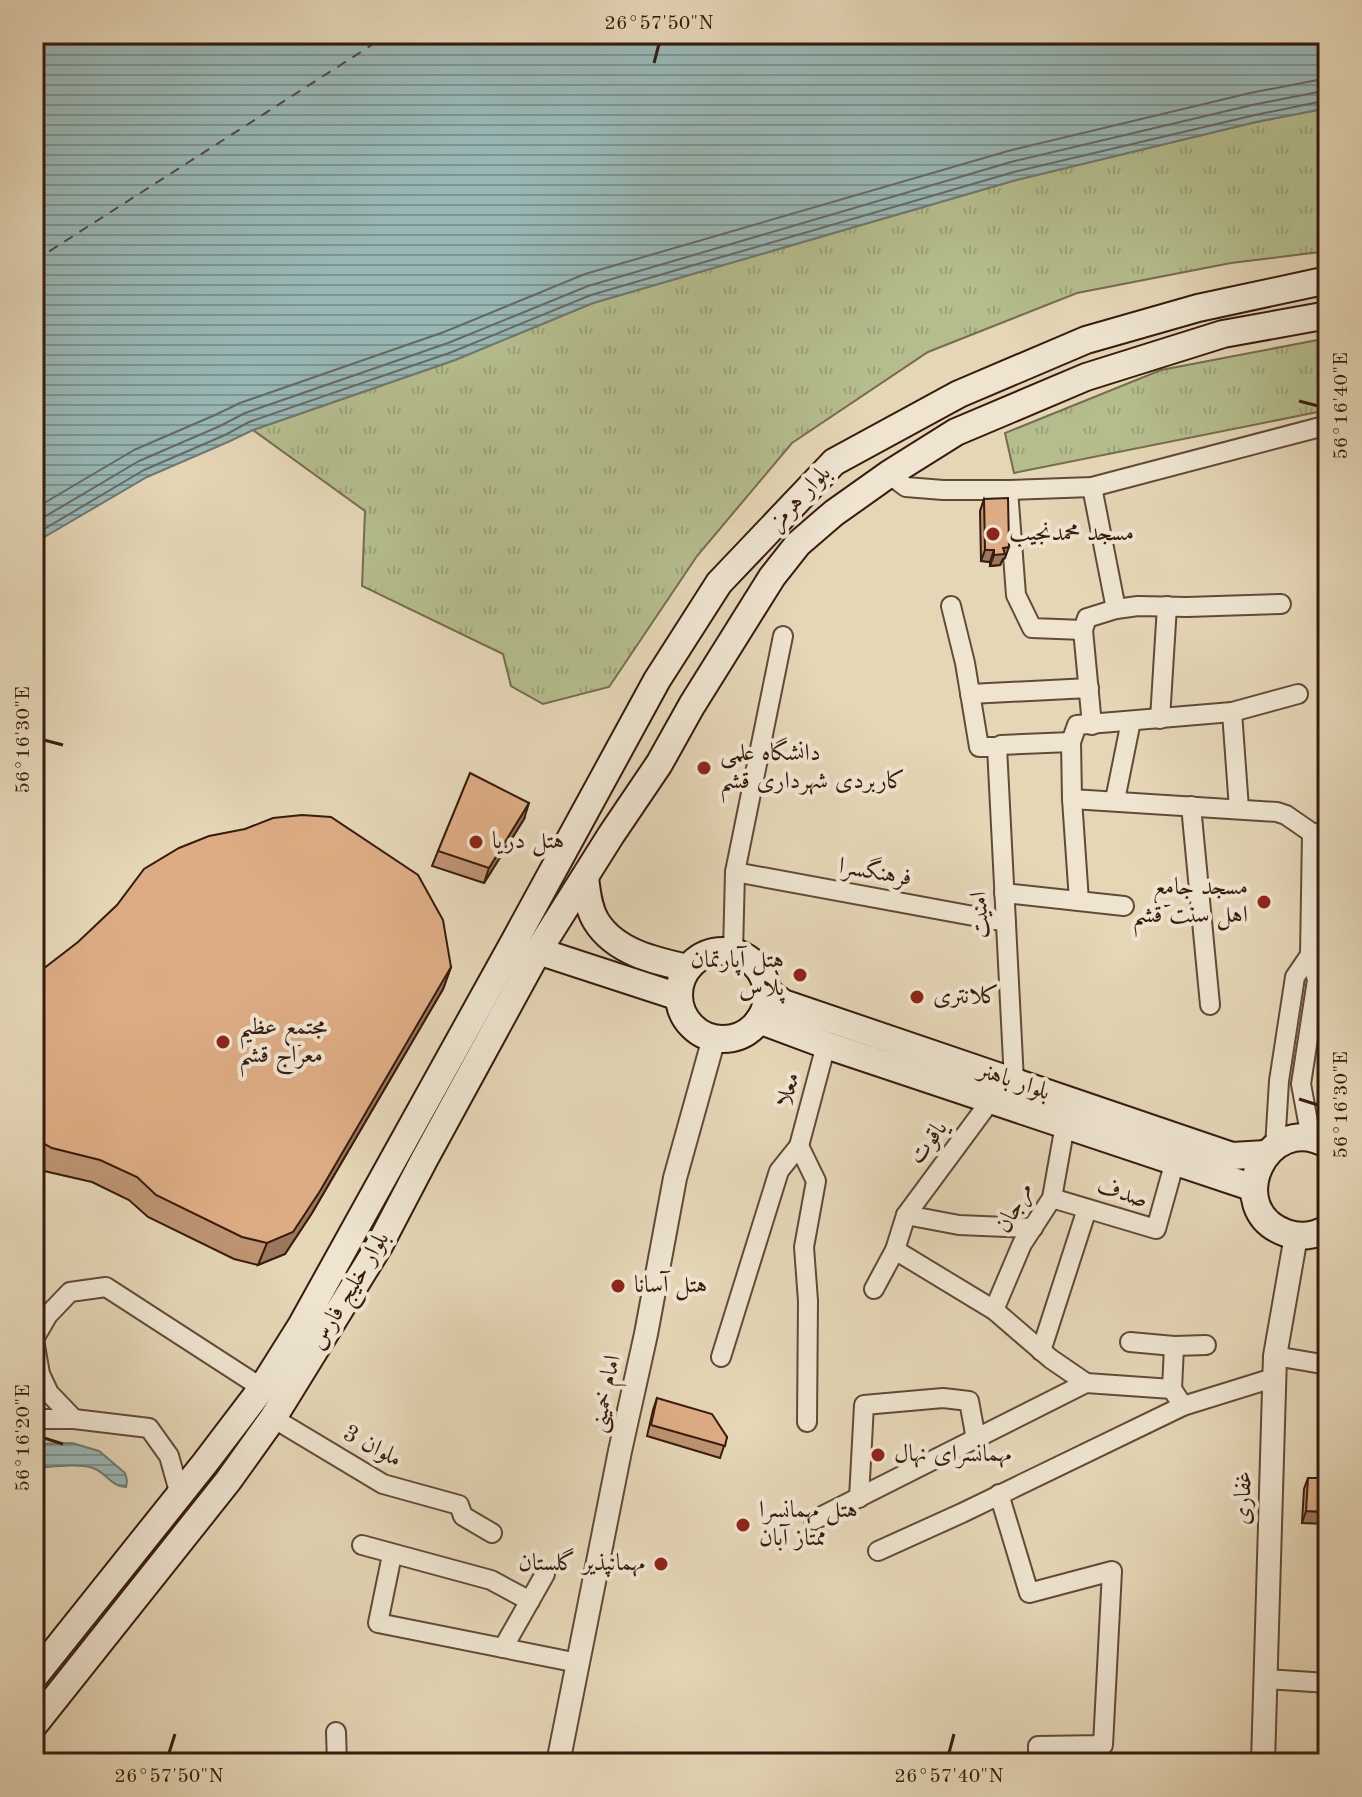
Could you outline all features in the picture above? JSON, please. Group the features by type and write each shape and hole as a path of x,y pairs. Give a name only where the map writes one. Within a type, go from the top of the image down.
{"main road":[{"name":"بلوار هرمز","path":"526,947 622,741 657,680 719,583 834,462 959,394 1086,340 1198,308 1328,280"},
{"name":"بلوار هرمز","path":"526,947 585,878 659,764 772,577 798,544 834,513 956,432 1086,377 1223,334 1328,315"},
{"path":"657,680 656,698 663,706 674,711 692,705"},
{"path":"622,741 635,736 647,738 656,746 659,764"},
{"path":"585,878 595,919 612,941 653,960 688,968"},
{"path":"526,947 679,997"},
{"name":"بلوار خلیج فارس","path":"34,1677 262,1388 526,947"},
{"name":"بلوار خلیج فارس","path":"34,1725 228,1481 273,1418 379,1246 424,1160 526,947"},
{"path":"721,950 733,952 753,962 760,970 767,991 766,1006 750,1030 726,1039 714,1038 703,1034 686,1019 679,997 683,977 697,959 708,953 721,950"},
{"name":"بلوار باهنر","path":"767,991 783,1003 1232,1156 1271,1150 1298,1138 1320,1142"},
{"name":"بلوار باهنر","path":"759,1020 1254,1188"},
{"path":"1271,1150 1259,1164 1255,1176 1256,1202 1262,1214 1283,1232 1296,1236 1308,1236 1328,1228"}],"street":[{"path":"889,474 906,487 1008,490 1092,487 1328,425"},
{"path":"1092,487 1116,609"},
{"path":"1008,490 1016,595 1032,628 1083,630"},
{"path":"1092,725 1083,630 1087,618 1138,606 1281,604"},
{"path":"951,606 965,663 979,747 1071,742"},
{"path":"1160,719 1167,606"},
{"path":"733,952 735,872 783,636"},
{"path":"970,694 1089,688"},
{"path":"1079,901 1071,742 1077,725 1232,712 1298,694"},
{"path":"1232,712 1239,809"},
{"path":"1115,800 1131,721"},
{"name":"امنیت","path":"997,747 1014,1081"},
{"path":"1072,799 1277,812 1320,833 1319,956 1301,1084 1320,1142"},
{"path":"1191,806 1210,1005"},
{"name":"فرهنگسرا","path":"735,872 1006,922"},
{"path":"1004,893 1124,906"},
{"path":"1271,1150 1295,977 1319,956"},
{"name":"امام خمینی","path":"558,1763 675,1178 714,1038"},
{"name":"معلا","path":"721,1357 779,1171 799,1146 826,1045"},
{"name":"یاقوت","path":"874,1289 895,1250 906,1215 991,1100"},
{"name":"مرجان","path":"994,1310 1022,1244 1052,1198 1065,1125"},
{"path":"799,1146 816,1181 804,1247 808,1301 807,1422"},
{"name":"صدف","path":"1052,1198 1156,1229 1175,1161"},
{"path":"1041,1351 1087,1209"},
{"path":"906,1215 959,1225 1033,1228"},
{"name":"غفاری","path":"1263,1763 1274,1367 1296,1236"},
{"path":"895,1250 994,1310 1041,1351 1086,1383"},
{"path":"74,1419 49,1393 40,1374 34,1339 48,1315 70,1292 106,1287 262,1388"},
{"path":"1130,1342 1206,1345"},
{"path":"1174,1346 1172,1389 1183,1406"},
{"path":"878,1551 1183,1406 1274,1367 1328,1365"},
{"path":"814,1520 1086,1383 1172,1389"},
{"path":"859,1498 864,1405 943,1398 969,1401 976,1439"},
{"name":"ملوان 3","path":"273,1418 383,1484 459,1505 463,1516 492,1533"},
{"path":"34,1419 74,1419 149,1428 169,1456 180,1495"},
{"path":"999,1494 1029,1593 1112,1571 1103,1745 1038,1746 1038,1763"},
{"path":"362,1545 491,1580 530,1601"},
{"path":"392,1555 378,1623 578,1663"},
{"path":"503,1648 545,1574"},
{"path":"1265,1679 1328,1683"},
{"path":"336,1732 337,1763"}],"green space":[{"path":"1328,108 1328,251 1231,263 1077,293 928,352 792,443 697,556 609,687 543,704 511,686 503,654 362,586 365,511 253,430 455,360 593,303 1016,180 1256,122"},
{"path":"1328,338 1328,410 1014,473 1005,433 1161,370"}],"water":[{"path":"34,34 1328,34 1328,108 1256,122 1016,180 593,303 455,360 253,430 147,477 34,543"},
{"path":"72,1443 99,1451 125,1473 126,1487 116,1485 93,1468 34,1468 34,1444"}],"building":[{"name":"مسجد محمدنجیب","path":"1008,498 1009,547 1003,548 1005,554 994,555 994,550 985,550 984,499"},
{"name":"هتل دریا","path":"470,773 529,803 489,868 438,851"},
{"name":"مجتمع عظیم معراج قشم","path":"302,815 331,817 418,875 443,920 451,967 293,1232 267,1243 242,1237 156,1195 137,1177 100,1160 52,1148 34,1138 34,976 78,942 117,905 144,869 179,848 209,836 245,829 273,818"},
{"path":"657,1398 712,1414 727,1437 725,1446 651,1425"},
{"path":"1308,1478 1328,1478 1328,1512 1306,1511"}],"ferry route":[{"path":"34,261 389,34"}],"place":[{"name":"مسجد محمدنجیب","path":"993,534"},
{"name":"دانشگاه علمی کاربردی شهرداری قشم","path":"704,768"},
{"name":"هتل دریا","path":"476,842"},
{"name":"مسجد جامع اهل سنت قشم","path":"1264,902"},
{"name":"هتل آپارتمان پلاس","path":"800,975"},
{"name":"کلانتری","path":"917,997"},
{"name":"مجتمع عظیم معراج قشم","path":"223,1042"},
{"name":"هتل آسانا","path":"618,1286"},
{"name":"مهمانسرای نهال","path":"878,1455"},
{"name":"هتل مهمانسرا ممتاز آبان","path":"743,1525"},
{"name":"مهمانپذیر گلستان","path":"661,1564"}]}
